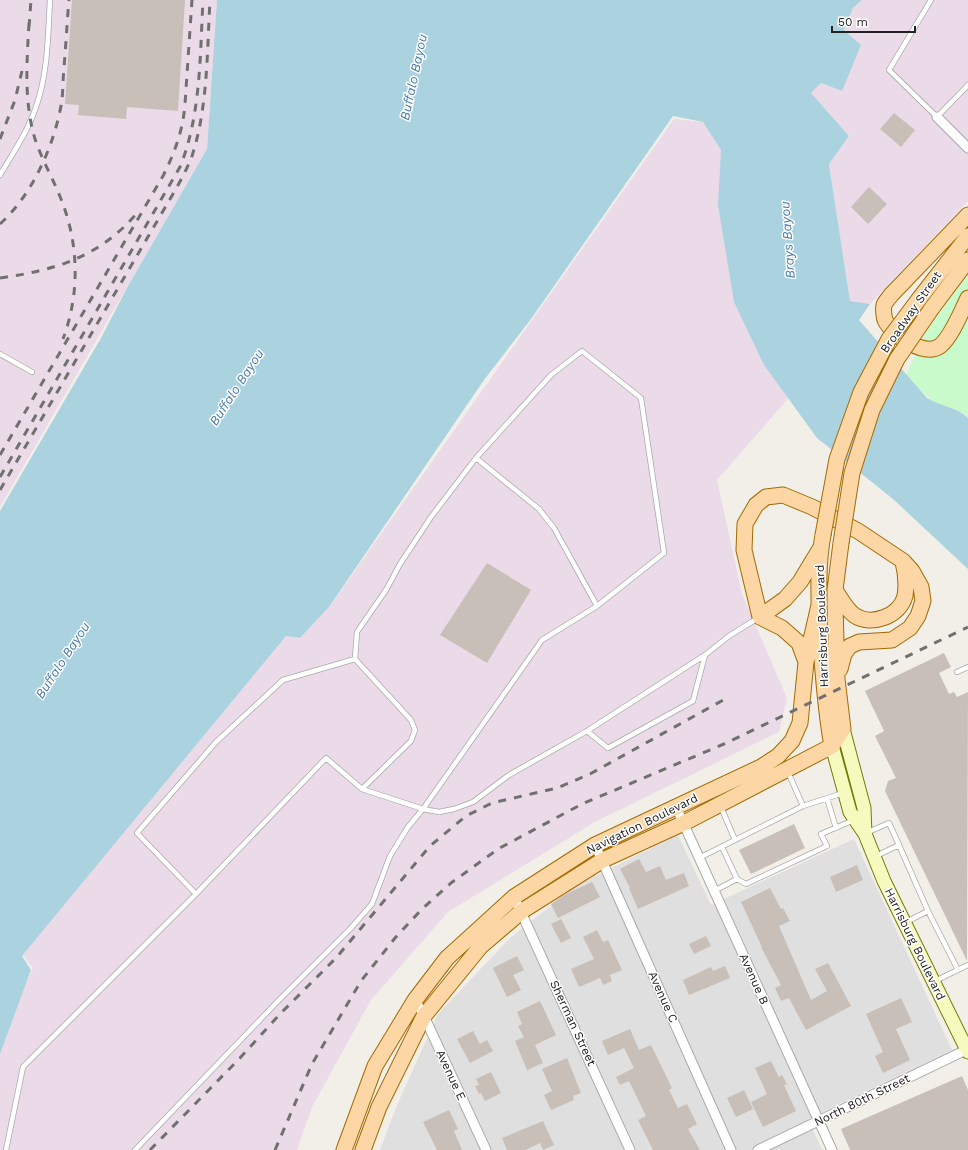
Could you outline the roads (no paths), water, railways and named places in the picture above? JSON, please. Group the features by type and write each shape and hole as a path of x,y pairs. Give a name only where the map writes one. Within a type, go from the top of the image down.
{"main road":[{"path":"968,214 891,295 884,305 884,319 890,328 919,348 928,349 939,347 948,337 968,298"},
{"name":"Broadway Street","path":"861,392 889,340 968,236"},
{"name":"Broadway Street","path":"872,410 897,359 932,308 968,260"},
{"name":"Harrisburg Boulevard","path":"861,392 837,459 822,542 819,604 826,711 832,746 850,812 865,834 874,857 905,923 968,1050"},
{"name":"Harrisburg Boulevard","path":"865,834 864,808 843,728 837,679 835,590 852,473 872,410"},
{"path":"760,617 744,550 745,524 756,505 766,498 783,495 812,506 858,531 903,562 912,571 921,587 923,601 918,616 910,628 892,640 859,642 850,646 844,654 837,679"},
{"path":"760,617 785,599 800,582 822,542"},
{"path":"835,590 854,615 866,621 880,620 896,611 904,598 907,579 903,562"},
{"name":"Navigation Boulevard","path":"344,1150 375,1066 415,1000 447,958 514,896 595,845 761,767 778,756 792,741 800,723 806,662 819,604"},
{"path":"760,617 782,628 799,643 806,662"},
{"path":"832,746 843,728"},
{"name":"Navigation Boulevard","path":"363,1150 379,1107 424,1016 481,946 522,911 603,860 684,823 832,746"}],"street":[{"path":"937,117 968,148"},
{"name":"Avenue B","path":"676,807 832,1150"},
{"name":"Avenue C","path":"595,845 731,1150"},
{"name":"Sherman Street","path":"514,896 630,1150"},
{"name":"Avenue E","path":"415,1000 424,1016 486,1150"},
{"name":"North 80th Street","path":"758,1150 968,1050"}],"lane":[{"path":"0,175 23,136 36,107 43,82 50,0"},
{"path":"931,0 889,70 937,117 968,85"},
{"path":"135,1150 372,904 390,856 408,827 423,809 542,640 597,606 664,553 640,398 582,351 551,375 476,458 431,516 400,564 386,590 357,632 355,659 411,720 415,730 411,741 362,789"},
{"path":"0,354 32,372"},
{"path":"476,458 539,509 554,528 597,606"},
{"path":"6,1150 23,1067 196,894 326,758 362,789 423,809 439,812 454,809 473,802 509,775 587,730 705,655 729,636 760,617"},
{"path":"587,730 608,748 693,701 705,655"},
{"path":"196,894 137,833 216,742 283,680 355,659"},
{"path":"957,672 968,667"},
{"path":"786,770 803,806"},
{"path":"699,858 803,806 844,792"},
{"path":"827,798 836,828"},
{"path":"720,804 735,840"},
{"path":"722,847 736,880 746,884 827,846 821,834 855,820"},
{"path":"865,834 890,823 928,911 958,970"},
{"path":"874,857 899,845"},
{"path":"714,891 736,880"},
{"path":"905,923 928,911"},
{"path":"933,981 968,965"}],"water":[{"path":"217,0 862,0 853,8 844,30 861,45 842,91 821,83 811,93 849,136 829,164 850,301 870,304 859,320 927,398 959,411 968,418 968,569 893,499 817,438 764,365 734,302 718,205 721,150 703,122 673,116 531,319 484,380 329,607 300,638 286,636 22,956 31,970 0,1054 0,511 101,338 128,286 207,149"}],"railway":[{"path":"29,27 31,0"},
{"path":"0,224 23,198 41,167 54,134 62,100 69,0"},
{"path":"0,455 163,176 171,158 178,141 184,114 192,0"},
{"path":"0,477 180,167 187,147 196,106 203,0"},
{"path":"0,490 173,194 190,161 197,137 204,99 210,0"},
{"path":"29,23 27,91 30,118 39,149 67,216 74,251 75,286 69,322 63,339"},
{"path":"0,139 15,100 22,71"},
{"path":"0,278 40,271 76,259 92,251 108,240 138,212"},
{"path":"275,1150 312,1064 361,981 395,938 422,909 451,883 498,849 582,804 724,744 968,627"},
{"path":"150,1150 240,1058 280,1014 336,958 430,846 466,816 492,803 557,788 590,774 725,699"}],"water label":[{"name":"Buffalo Bayou","path":"413,77"},
{"name":"Brays Bayou","path":"787,240"},
{"name":"Buffalo Bayou","path":"236,387"},
{"name":"Buffalo Bayou","path":"62,660"}]}
